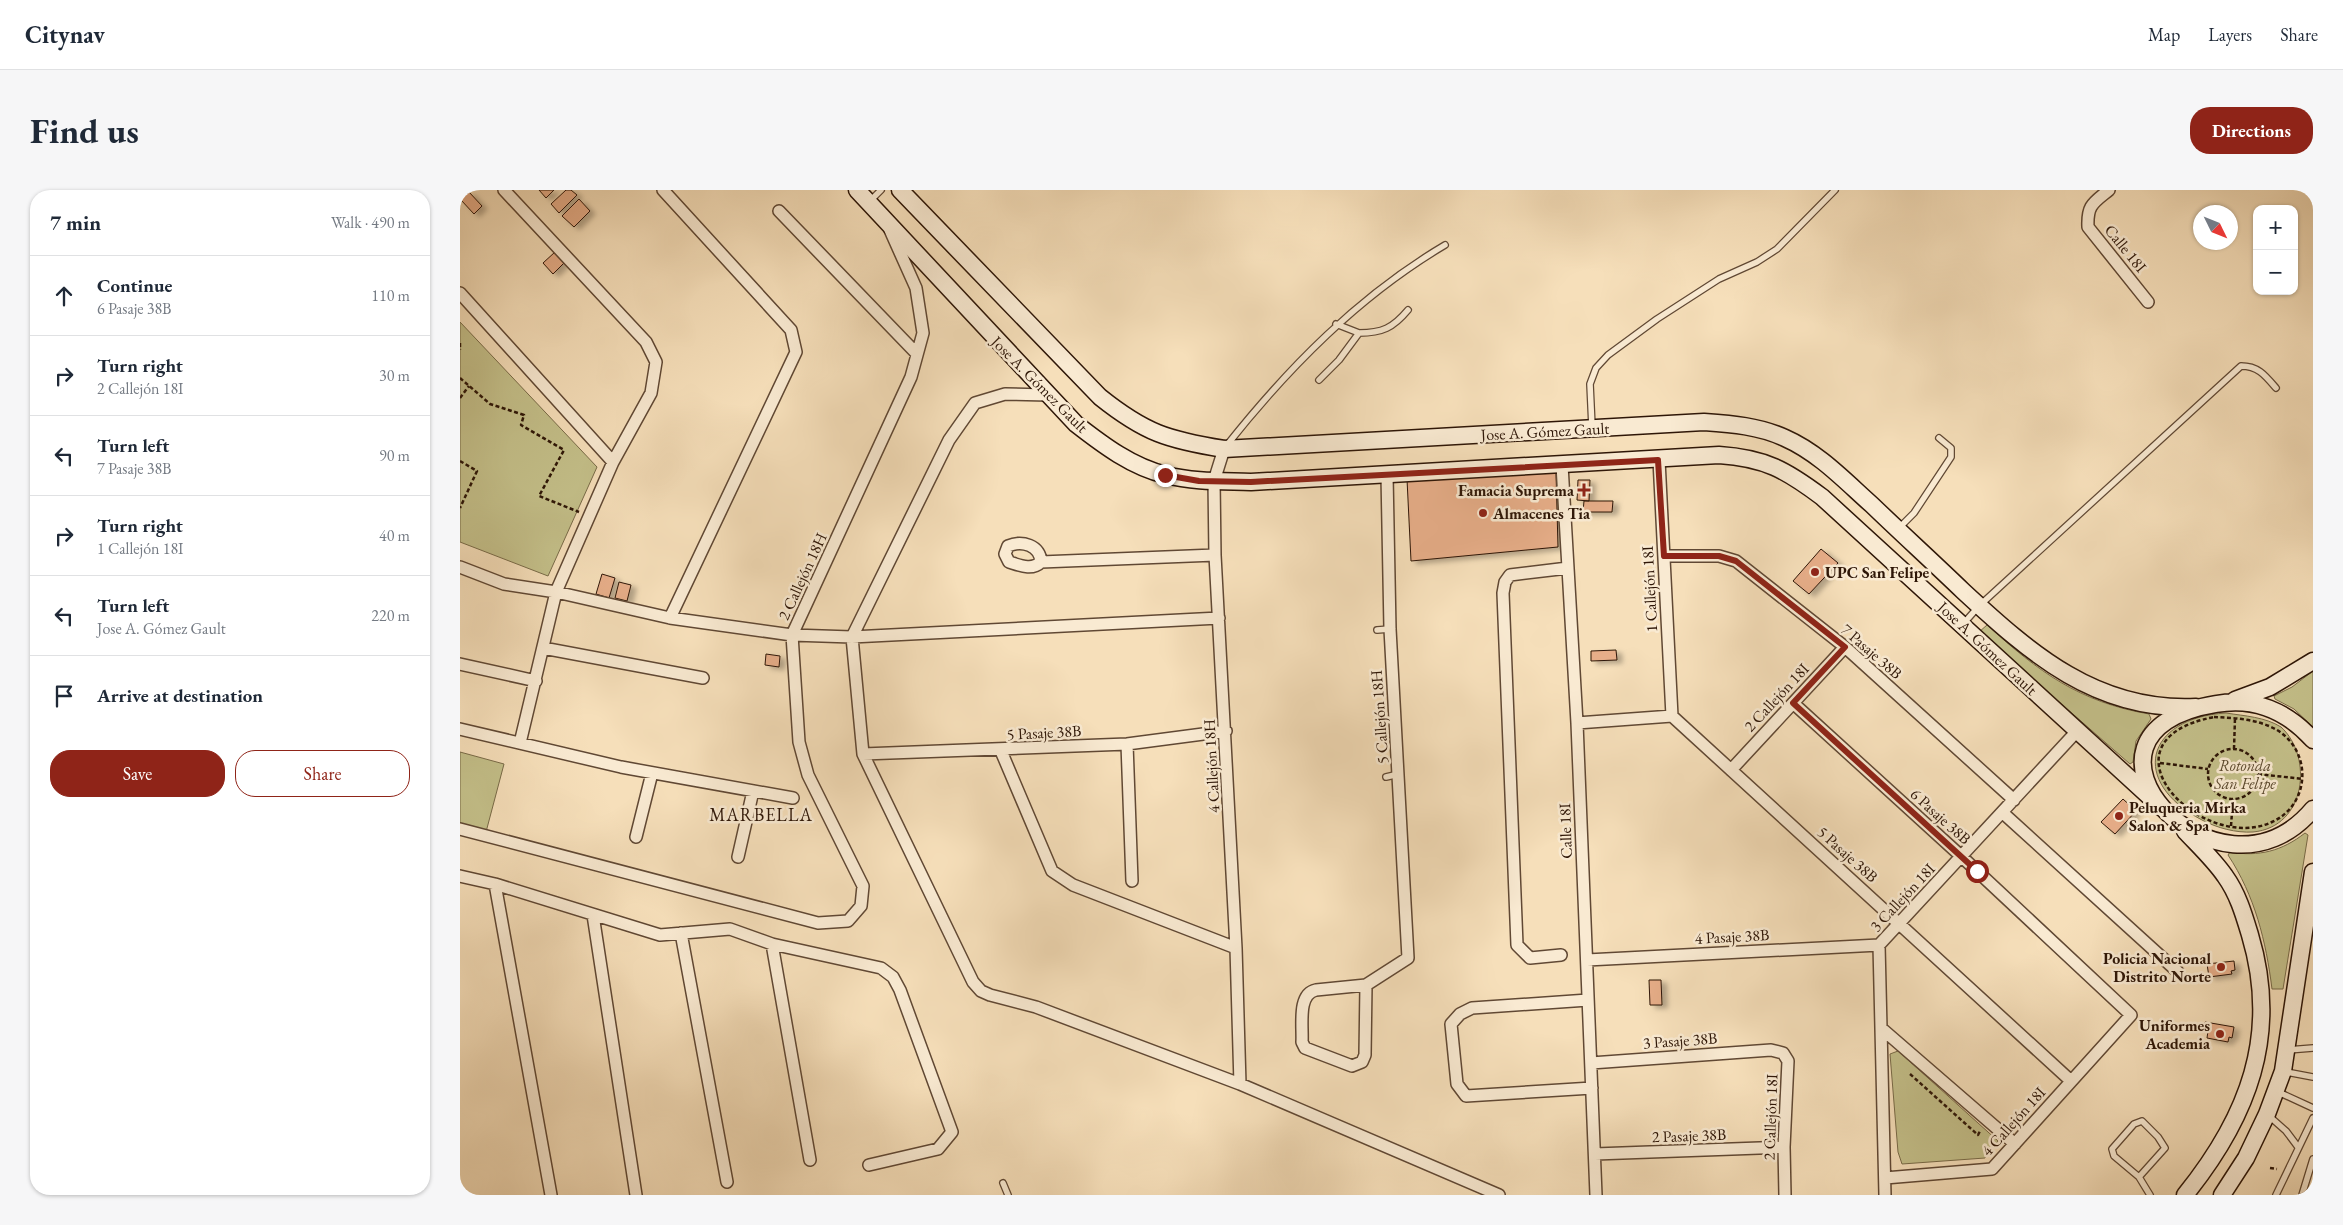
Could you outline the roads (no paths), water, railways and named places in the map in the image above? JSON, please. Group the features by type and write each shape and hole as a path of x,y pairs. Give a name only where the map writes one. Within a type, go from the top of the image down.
{"main road":[{"name":"Jose A. Gómez Gault","path":"857,190 1076,424 1106,448 1165,475 1214,481 1251,482 1562,466 1719,455 1745,457 1770,464 1793,476 1822,496 2162,808"},
{"name":"Jose A. Gómez Gault","path":"900,190 1100,397 1126,418 1175,440 1224,448 1704,422 1734,424 1761,429 1786,438 1830,467 1980,606 2029,649 2069,677 2110,695 2153,706 2196,707"},
{"path":"2185,1195 2210,1160 2241,1105 2254,1070 2261,1036 2263,1009 2256,952 2239,900 2226,877 2211,858 2162,808 2148,787 2142,762 2144,749 2149,739 2168,719 2179,712 2196,707 2233,701 2270,687 2313,661"},
{"path":"2233,701 2254,703 2283,714 2313,740"},
{"path":"2176,822 2212,839 2233,844 2250,844 2268,841 2285,833 2297,826 2313,809"},
{"path":"2222,1195 2246,1158 2267,1114 2283,1071 2313,872"}],"street":[{"path":"504,190 646,342 656,362 651,393 613,462 556,592 520,744"},
{"path":"663,190 791,330 796,352 670,618"},
{"name":"Calle 18I","path":"2109,190 2093,203 2087,213 2088,227 2148,302"},
{"path":"779,211 917,354"},
{"name":"2 Callejón 18H","path":"460,829 818,923 848,921 861,906 863,886 808,775 799,742 792,635 911,377 923,333 916,288 886,219"},
{"path":"460,293 613,462"},
{"path":"1048,395 1005,394 975,403 949,440 852,637 863,754 973,982 981,991 990,995 1036,1007 1240,1084 1500,1195"},
{"name":"4 Callejón 18H","path":"1224,448 1214,481 1215,556 1226,731 1240,1084"},
{"name":"1 Callejón 18I","path":"1658,460 1672,716"},
{"name":"Calle 18I","path":"1562,466 1577,723 1596,1195"},
{"name":"5 Callejón 18H","path":"1366,985 1408,958 1390,629 1387,475"},
{"path":"1041,562 1215,556"},
{"name":"7 Pasaje 38B","path":"1664,556 1719,556 1736,561 1845,647 2014,800"},
{"path":"460,567 504,584 556,592 670,618 792,635 852,637 1219,618"},
{"path":"1561,955 1530,958 1518,945 1503,593 1505,582 1510,574 1568,568"},
{"name":"2 Callejón 18I","path":"1731,770 1845,647"},
{"path":"543,648 703,678"},
{"path":"460,664 536,681"},
{"name":"6 Pasaje 38B","path":"1793,703 2131,1015"},
{"path":"1577,723 1672,716"},
{"name":"5 Pasaje 38B","path":"1672,716 2071,1081"},
{"path":"460,729 652,773 793,798"},
{"name":"3 Callejón 18I","path":"1885,1195 1879,945 2078,730"},
{"name":"5 Pasaje 38B","path":"863,754 1001,751 1127,744 1226,731"},
{"path":"1127,744 1132,881"},
{"path":"1001,751 1052,871 1073,885 1236,948"},
{"path":"636,837 652,773"},
{"path":"738,857 753,791"},
{"path":"2003,813 2178,972"},
{"path":"460,876 495,884 660,935 730,929 772,944 881,968 893,977 900,990 952,1132 938,1149 869,1164"},
{"path":"495,884 551,1195"},
{"path":"593,915 636,1195"},
{"path":"681,933 727,1182"},
{"path":"772,944 810,1160"},
{"name":"4 Pasaje 38B","path":"1587,960 1879,945"},
{"path":"1366,985 1365,1055 1362,1062 1352,1066 1305,1048 1302,1042 1304,1000 1309,993 1316,990 1366,985"},
{"path":"1588,1000 1472,1008 1460,1014 1451,1024 1457,1084 1466,1096 1592,1088"},
{"name":"4 Callejón 18I","path":"1885,1178 1992,1170 2131,1015"},
{"path":"1881,1028 2015,1144"},
{"name":"2 Callejón 18I","path":"1771,1050 1783,1053 1788,1061 1784,1147 1785,1195"},
{"name":"3 Pasaje 38B","path":"1591,1063 1771,1050"},
{"name":"2 Pasaje 38B","path":"1595,1154 1784,1147"}],"lane":[{"path":"869,202 881,190"},
{"path":"1592,428 1590,384 1596,368 1608,355 1657,319 1719,279 1757,262 1777,249 1835,190"},
{"path":"1224,448 1276,385 1336,324 1414,263 1445,245"},
{"path":"1336,324 1359,333 1375,333 1397,324 1408,310"},
{"path":"1319,380 1338,360 1359,333"},
{"path":"1963,624 1980,606 2241,366 2251,366 2263,372 2276,388"},
{"path":"1898,529 1914,513 1951,457 1951,448 1939,438"},
{"path":"1377,630 1390,629"},
{"path":"1386,777 1399,774"},
{"path":"2286,1050 2313,1048"},
{"path":"2283,1071 2313,1077"},
{"path":"2276,1091 2313,1108"},
{"path":"2267,1114 2286,1131 2298,1147"},
{"path":"2276,1195 2313,1118"},
{"path":"2139,1177 2165,1148 2142,1121 2134,1124 2112,1149 2114,1156 2139,1177 2150,1195"},
{"path":"2302,1195 2313,1159"},
{"path":"1003,1183 1008,1195"}],"place":[{"name":"Famacia Suprema","path":"1584,490"},
{"name":"Almacenes Tia","path":"1483,513"},
{"name":"UPC San Felipe","path":"1815,572"},
{"name":"Peluqueria Mirka Salon & Spa","path":"2119,816"},
{"name":"Policia Nacional Distrito Norte","path":"2221,967"},
{"name":"Uniformes Academia","path":"2220,1034"}],"district":[{"name":"MARBELLA","path":"761,815"}],"park label":[{"name":"Rotonda San Felipe","path":"2245,774"}]}
